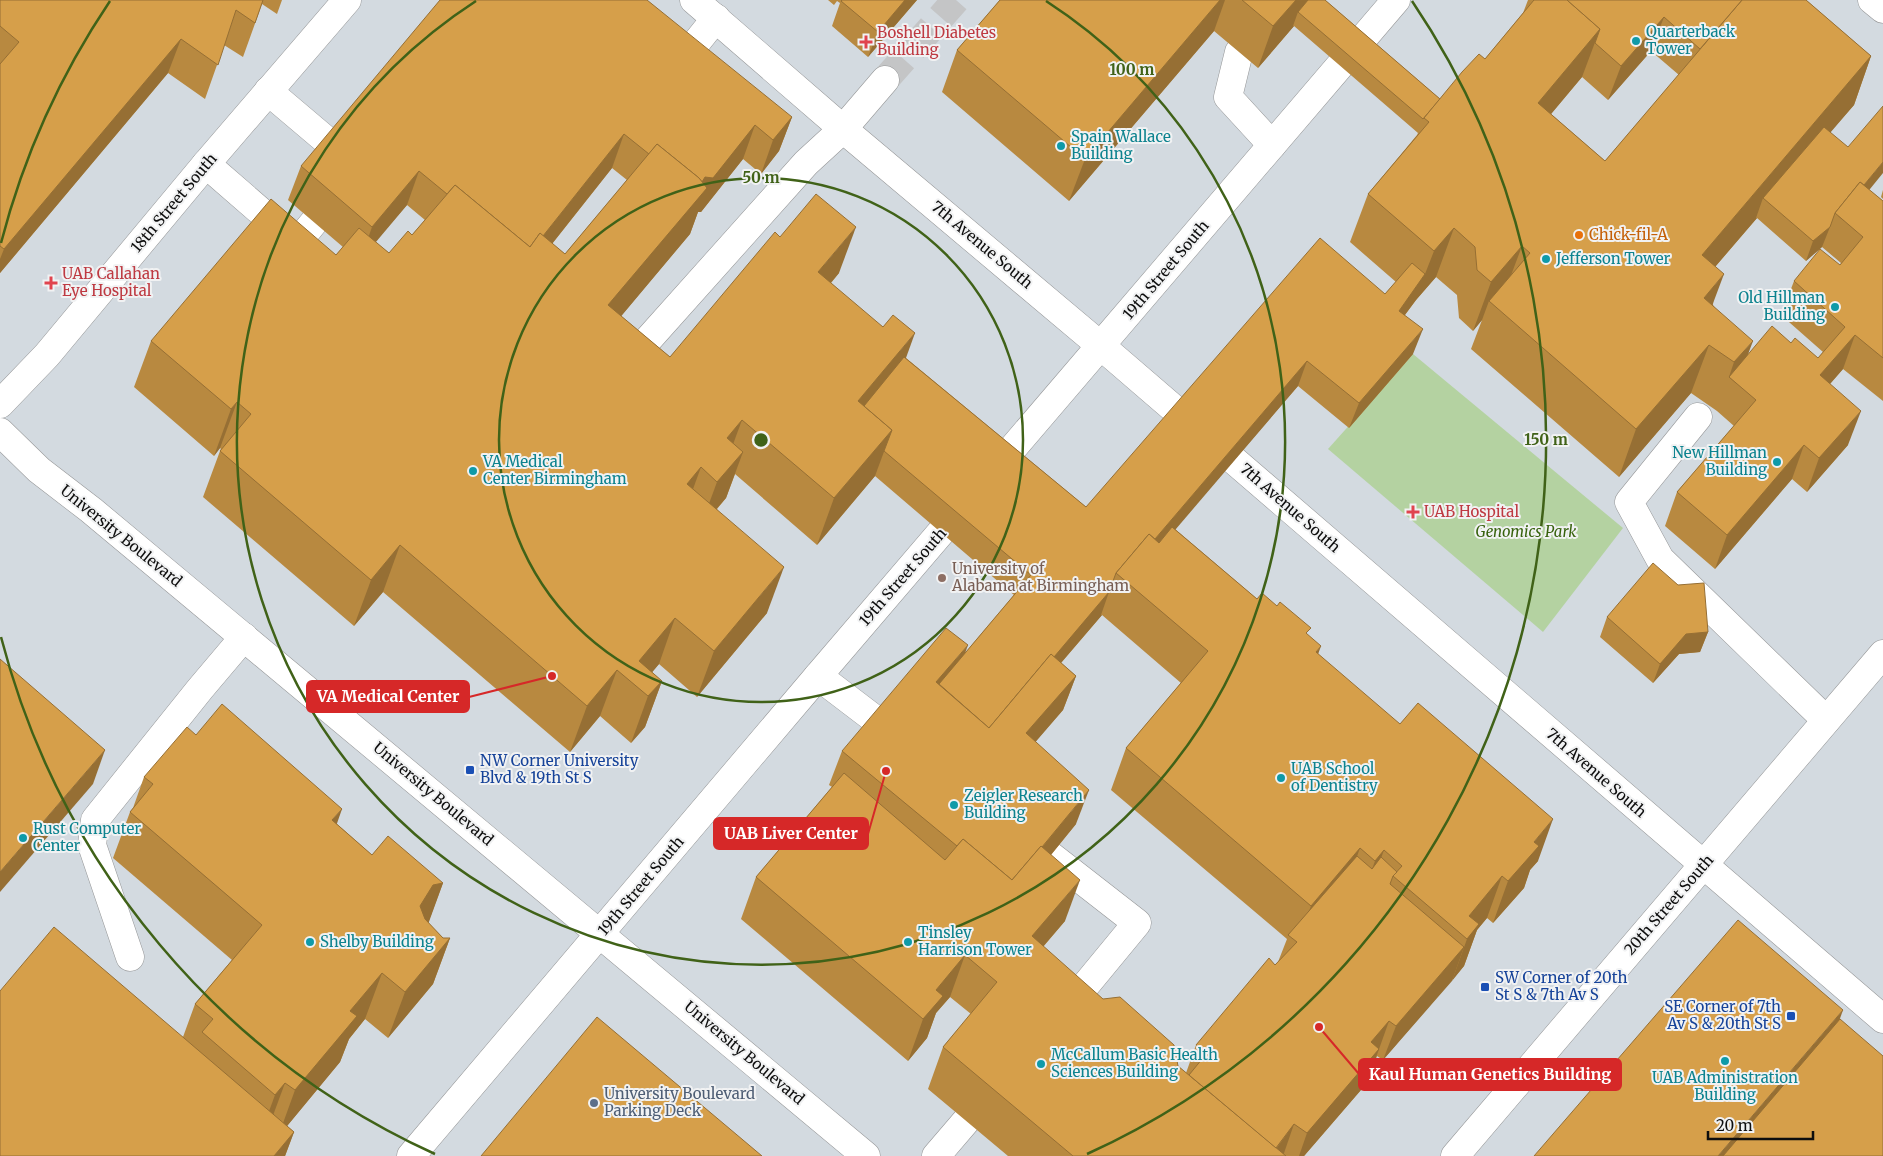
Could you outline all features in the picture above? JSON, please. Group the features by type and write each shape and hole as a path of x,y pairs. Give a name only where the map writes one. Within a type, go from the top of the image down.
{"street":[{"name":"18th Street South","path":"0,404 47,355 206,164 347,0"},
{"name":"7th Avenue South","path":"694,0 843,129 1101,346 1883,1019"},
{"name":"19th Street South","path":"411,1156 818,676 1396,0"},
{"path":"1872,0 1883,9"},
{"path":"676,68 716,18"},
{"path":"1239,52 1228,97 1272,145"},
{"path":"646,342 806,163 843,129 885,80"},
{"path":"268,91 333,146"},
{"path":"206,164 297,243 314,222"},
{"path":"1698,417 1629,502 1660,559 1826,720"},
{"name":"University Boulevard","path":"0,432 39,470 91,510 601,933 866,1156"},
{"path":"130,957 92,845 96,820 200,689 244,637"},
{"name":"20th Street South","path":"1455,1156 1883,654"},
{"path":"818,676 881,724"},
{"path":"1051,856 1136,923 1060,1016"},
{"path":"936,1156 966,1121"}],"shaded area":[{"name":"University of Alabama at Birmingham","path":"0,0 1883,0 1883,1156 0,1156"}],"green space":[{"name":"Genomics Park","path":"1413,354 1623,528 1543,632 1328,449"}],"building":[{"name":"UAB Callahan Eye Hospital","path":"0,0 263,0 255,23 236,10 218,65 181,39 4,249 0,246 0,64 19,42 0,26"},
{"path":"440,0 647,0 792,117 773,140 755,125 713,178 705,177 702,182 657,144 649,154 624,134 543,236 540,233 530,247 455,185 447,194 419,171 372,227 301,166"},
{"path":"842,0 905,0 878,32"},
{"name":"Spain Wallace Building","path":"1000,0 1220,0 1085,159 957,50"},
{"path":"1242,0 1296,0 1273,26"},
{"path":"1308,0 1325,0 1440,99 1423,119 1298,12"},
{"name":"Jefferson Tower","path":"1534,0 1567,0 1600,29 1538,103 1605,161 1742,0 1806,0 1871,56 1702,255 1724,274 1704,298 1753,341 1734,362 1709,345 1636,429 1489,301 1530,253 1522,246 1491,282 1477,270 1475,247 1454,228 1434,251 1368,194 1429,122 1424,118 1462,72 1479,54 1485,59"},
{"path":"1567,0 1742,0 1700,49 1664,17 1621,66 1595,43 1600,29"},
{"path":"1883,106 1883,162 1864,185 1860,182 1835,213 1830,227 1813,241 1763,198 1824,127 1848,147"},
{"name":"VA Medical Center Birmingham","path":"657,144 699,178 707,188 608,305 670,357 775,232 780,237 816,194 856,227 818,272 883,327 893,315 915,333 858,401 892,430 834,498 742,420 727,438 743,452 717,482 701,467 687,484 784,567 714,651 675,618 639,661 662,681 648,696 617,670 587,706 400,545 371,580 220,451 251,414 237,402 231,409 151,341 271,199 336,255 359,228 389,253 408,231 412,235 455,185 530,247 540,233 565,254"},
{"path":"1860,182 1883,201 1883,358 1855,335 1820,375 1861,411 1819,458 1804,445 1727,535 1677,492 1756,400 1729,377 1772,326 1791,343 1795,338 1818,358 1845,327 1794,281 1820,249 1840,265 1863,237 1835,213"},
{"path":"1320,238 1385,294 1412,263 1425,274 1399,311 1423,329 1359,403 1307,361 1155,539 1149,534 1116,573 1109,592 1054,657 1051,654 989,728 939,684 1031,575 884,451 892,430 864,406 904,357 1086,507"},
{"name":"UAB School of Dentistry","path":"1172,527 1257,599 1262,593 1277,606 1280,602 1311,628 1306,633 1321,646 1316,652 1400,724 1418,703 1553,819 1534,842 1539,846 1508,881 1502,876 1469,916 1479,924 1467,939 1393,876 1402,866 1384,850 1375,861 1360,848 1311,906 1126,748 1208,651 1116,573 1149,534 1159,543"},
{"path":"1653,563 1678,585 1704,583 1708,632 1686,634 1660,664 1607,617"},
{"name":"Zeigler Research Building","path":"946,628 968,645 936,682 989,728 1051,654 1076,676 1026,733 1089,790 1012,880 963,839 957,846 842,751"},
{"name":"Rust Computer Center","path":"0,659 105,750 0,872"},
{"name":"Shelby Building","path":"222,704 342,809 332,820 372,855 388,836 443,883 433,885 420,906 425,919 443,938 450,938 405,992 382,973 350,1011 357,1016 295,1090 285,1083 275,1095 202,1032 213,1019 195,1004 262,925 130,812 153,784 144,777 187,727 196,735"},
{"path":"844,773 945,860 963,839 1012,880 1041,846 1080,880 1032,936 1103,999 1120,997 1174,1045 1178,1066 1286,1156 1073,1156 943,1047 997,982 965,955 936,990 943,996 923,1019 756,877"},
{"path":"1357,856 1372,869 1381,857 1397,872 1390,884 1464,947 1396,1026 1389,1021 1371,1042 1379,1049 1307,1133 1294,1124 1276,1148 1189,1075 1207,1053 1196,1045 1269,958 1275,965 1297,942 1288,935"},
{"name":"UAB Administration Building","path":"1738,920 1843,1010 1718,1156 1534,1156"},
{"path":"54,927 294,1132 274,1156 0,1156 0,991"},
{"path":"597,1017 762,1156 481,1156"},
{"path":"1840,1019 1883,1056 1883,1156 1723,1156"}],"tunnel":[{"path":"885,80 956,0"}],"place":[{"name":"Quarterback Tower","path":"1636,41"},
{"name":"Boshell Diabetes Building","path":"866,42"},
{"name":"Spain Wallace Building","path":"1061,146"},
{"name":"Chick-fil-A","path":"1579,235"},
{"name":"Jefferson Tower","path":"1546,259"},
{"name":"UAB Callahan Eye Hospital","path":"51,283"},
{"name":"Old Hillman Building","path":"1835,307"},
{"name":"New Hillman Building","path":"1777,462"},
{"name":"VA Medical Center Birmingham","path":"473,471"},
{"name":"UAB Hospital","path":"1413,512"},
{"name":"University of Alabama at Birmingham","path":"942,578"},
{"name":"VA Medical Center","path":"552,676"},
{"name":"NW Corner University Blvd & 19th St S","path":"470,770"},
{"name":"UAB Liver Center","path":"886,771"},
{"name":"UAB School of Dentistry","path":"1281,778"},
{"name":"Zeigler Research Building","path":"954,805"},
{"name":"Rust Computer Center","path":"23,838"},
{"name":"Shelby Building","path":"310,942"},
{"name":"Tinsley Harrison Tower","path":"908,942"},
{"name":"SW Corner of 20th St S & 7th Av S","path":"1485,987"},
{"name":"SE Corner of 7th Av S & 20th St S","path":"1791,1016"},
{"name":"Kaul Human Genetics Building","path":"1319,1027"},
{"name":"UAB Administration Building","path":"1725,1061"},
{"name":"McCallum Basic Health Sciences Building","path":"1041,1064"},
{"name":"University Boulevard Parking Deck","path":"594,1103"}]}
